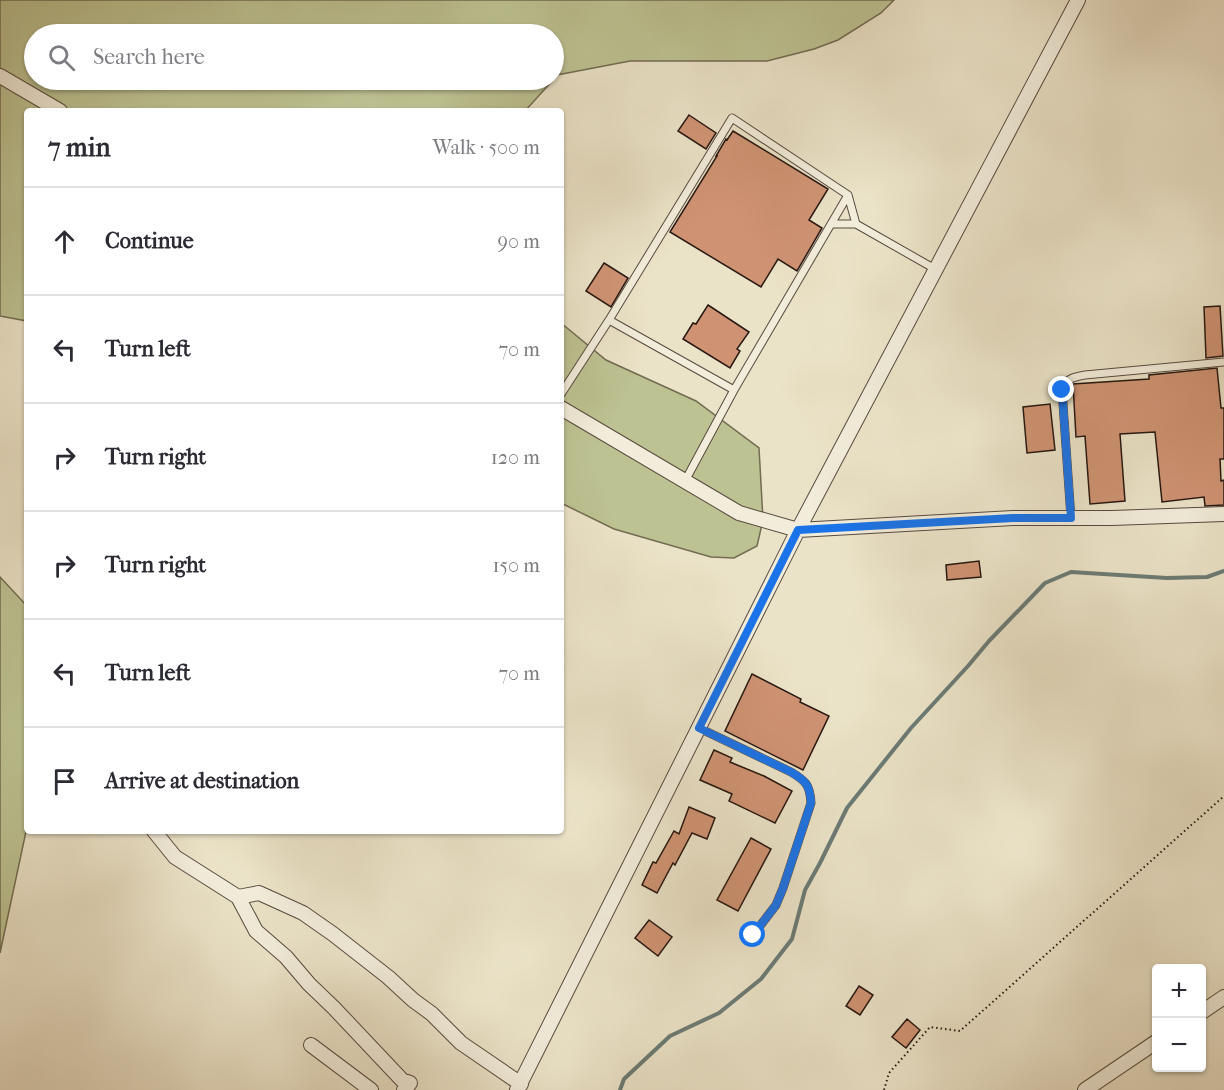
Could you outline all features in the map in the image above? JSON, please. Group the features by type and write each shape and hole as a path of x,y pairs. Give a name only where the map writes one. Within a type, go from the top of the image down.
{"street":[{"path":"238,897 259,893 303,913 388,977 412,1000 432,1014 461,1043 519,1087 798,530 1078,0"},
{"path":"0,76 55,108"},
{"path":"564,410 739,513 798,530 1013,518 1112,518 1224,513"},
{"path":"156,834 175,857 238,897 256,931 286,957 402,1080 410,1083 404,1090"},
{"path":"1206,1009 1224,997"},
{"path":"1085,1090 1152,1045"},
{"path":"311,1046 371,1090"}],"lane":[{"path":"564,389 732,118 848,195 856,224"},
{"path":"685,481 734,390 848,195"},
{"path":"831,224 856,224 935,269"},
{"path":"609,320 734,390"},
{"path":"1071,518 1062,390 1067,380 1085,375 1224,362"},
{"path":"699,728 791,772 803,779 810,789 811,803 783,888 776,905 753,935"}],"path":[{"path":"884,1090 889,1073 930,1027 960,1031 1224,796"}],"green space":[{"path":"0,0 894,0 881,13 838,40 814,49 767,61 630,61 564,74 564,24 24,24 24,90 544,90 528,108 24,108 24,320 0,316"},
{"path":"564,325 606,360 696,401 759,448 763,520 757,546 734,558 711,557 614,529 564,504"},
{"path":"0,577 24,603 26,834 0,953"}],"building":[{"path":"689,115 716,133 706,149 678,131"},
{"path":"733,131 828,189 809,220 822,228 797,271 778,259 761,287 670,232"},
{"path":"604,263 628,278 611,307 586,291"},
{"path":"708,305 749,332 737,349 740,351 730,368 683,339"},
{"path":"1220,306 1223,356 1206,358 1204,307"},
{"path":"1217,368 1221,408 1224,408 1224,459 1220,459 1221,481 1224,480 1224,505 1205,506 1204,497 1162,502 1155,432 1120,434 1125,501 1090,504 1085,436 1076,437 1073,384 1149,379 1149,375"},
{"path":"1050,404 1055,450 1027,453 1023,407"},
{"path":"979,561 981,577 947,580 946,565"},
{"path":"752,674 829,716 803,770 725,731"},
{"path":"714,750 732,758 730,762 792,791 775,823 729,801 732,794 700,780"},
{"path":"689,807 715,818 707,839 692,833 657,893 642,885 653,862 656,863 674,831 679,834"},
{"path":"751,838 771,849 738,911 717,900"},
{"path":"649,920 672,937 658,956 635,938"},
{"path":"859,986 873,995 860,1015 846,1006"},
{"path":"907,1019 920,1030 906,1048 892,1037"}],"waterway":[{"path":"620,1090 624,1079 670,1036 719,1013 761,979 792,939 805,890 847,808 911,728 1045,583 1071,572 1167,578 1207,577 1224,571"}],"route":[{"path":"753,935 776,905 783,888 811,803 810,789 803,779 791,772 699,728 798,530 1013,518 1071,518 1062,390"}]}
